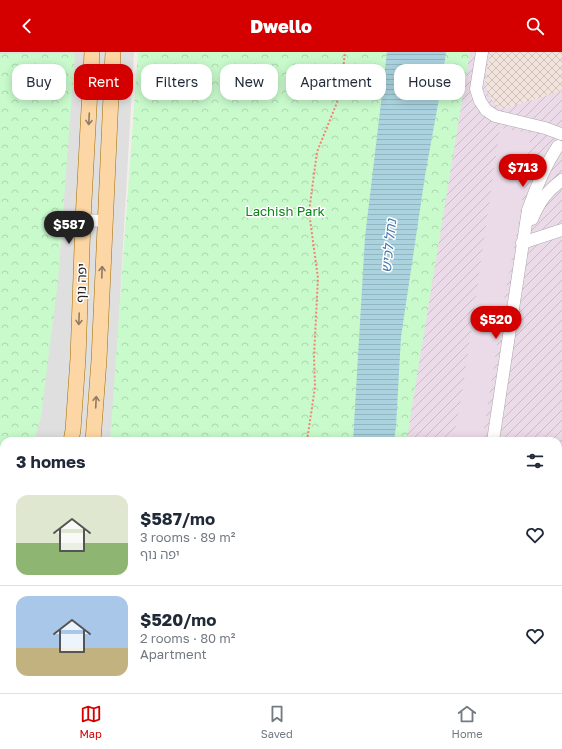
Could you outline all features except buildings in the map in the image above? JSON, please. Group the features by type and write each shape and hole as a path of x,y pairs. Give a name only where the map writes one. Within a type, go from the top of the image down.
{"main road":[{"name":"יפה נוף","path":"72,437 78,358 83,220 92,52"},
{"name":"יפה נוף","path":"93,437 99,360 113,52"}],"street":[{"path":"482,52 476,89 480,101 486,110 495,116 545,128 562,134 559,140 560,151 548,161 534,192 528,210 494,437"},
{"path":"522,243 537,206 544,195 562,180"},
{"path":"83,220 105,221"},
{"path":"522,243 562,230"}],"path":[{"path":"308,437 315,387 314,356 318,278 309,212 317,152 344,83 342,70 345,52"}],"shaded area":[{"path":"0,52 134,52 133,70 133,64 74,64 74,100 131,100 112,437 0,437"},
{"path":"452,52 490,52 485,83 502,109 562,91 562,437 401,437 446,100 465,100 465,64 450,64"},
{"path":"490,52 562,52 562,91 502,109 494,103 487,91 485,83"},
{"path":"500,128 531,133 519,222 504,300 483,437 454,437 462,394"}],"green space":[{"name":"Lachish Park","path":"138,52 470,52 465,83 465,64 394,64 394,100 462,100 408,437 110,437"},
{"path":"75,53 58,281 41,417 35,437 0,437 0,54"}],"water":[{"name":"נחל לכיש","path":"387,52 446,52 444,64 394,64 394,100 439,100 425,176 401,337 395,437 353,437 365,237 381,100 386,100"}]}
